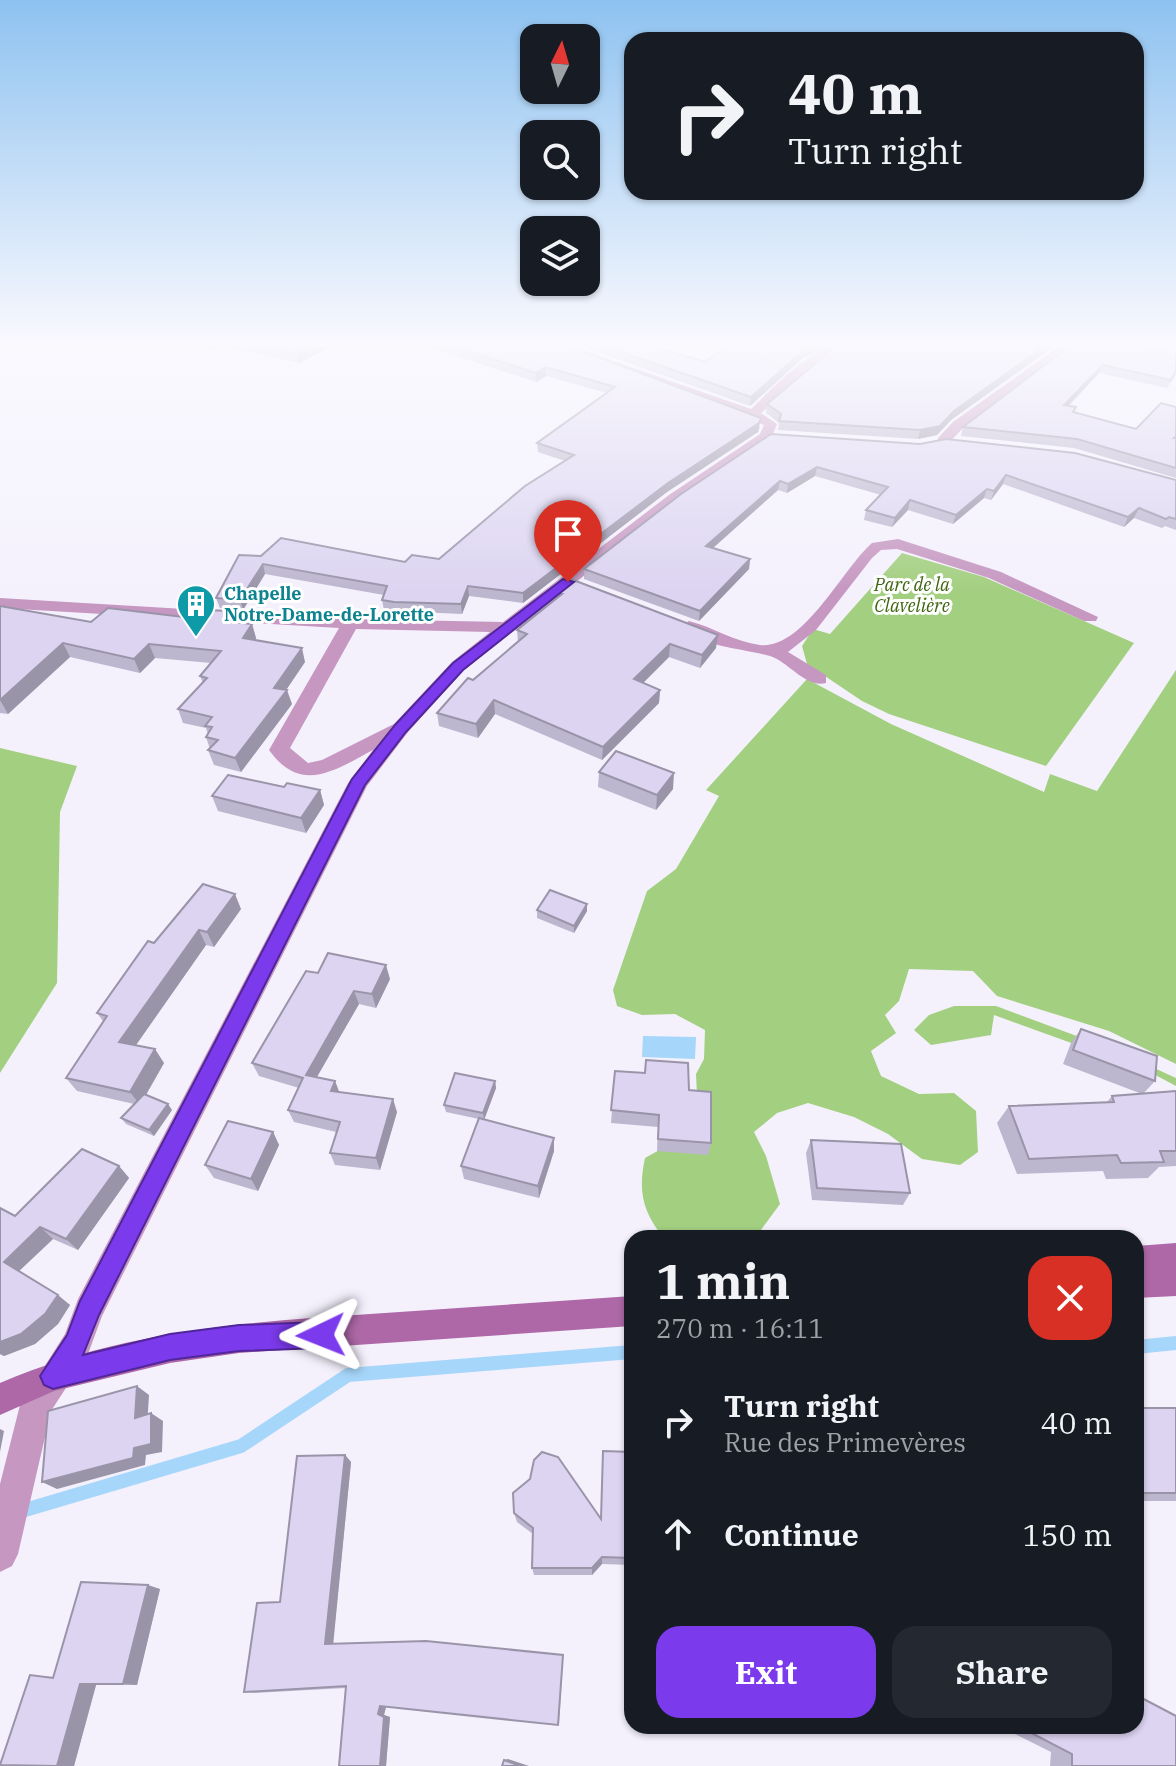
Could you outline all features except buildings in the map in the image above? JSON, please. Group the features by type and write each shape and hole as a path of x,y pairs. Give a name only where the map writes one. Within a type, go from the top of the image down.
{"main road":[{"path":"1144,1260 1176,1258"},
{"path":"1144,1283 1176,1281"},
{"path":"0,1399 53,1376 170,1347 239,1338 624,1312"}],"street":[{"path":"7,1524 36,1405 77,1343 89,1310 358,783 401,728 458,666 507,627 575,584 674,498 774,438 772,428"},
{"path":"943,443 955,428"},
{"path":"774,651 794,644 877,546 898,544 995,575 1090,617"},
{"path":"0,603 350,624 507,627"},
{"path":"665,618 749,648 774,651 820,679"},
{"path":"350,624 279,750 304,771 328,765 401,728"}],"green space":[{"name":"Parc de la Clavelière","path":"902,553 984,577 1134,643 1046,766 889,714 862,701 807,664 802,646 813,629 830,634"},
{"path":"1176,670 1176,1064 1109,1031 997,996 973,971 909,969 899,1001 885,1015 896,1033 871,1051 881,1076 919,1094 954,1093 976,1111 978,1152 960,1165 922,1159 888,1134 854,1117 808,1103 777,1113 754,1132 766,1156 780,1204 761,1230 659,1230 646,1210 642,1191 645,1158 690,1133 698,1117 696,1074 704,1059 705,1030 675,1014 642,1015 617,1006 613,990 647,891 676,869 719,796 706,790 807,679 891,724 1044,792 1050,774 1097,791"},
{"path":"0,748 77,766 60,812 57,983 0,1073"},
{"path":"954,1006 996,1006 1117,1051 1176,1078 1176,1086 1146,1070 994,1015 991,1035 931,1045 914,1030 929,1015"}],"water":[{"path":"643,1036 696,1037 695,1059 642,1057"}],"waterway":[{"path":"1144,1346 1176,1343"},
{"path":"0,1512 25,1510 241,1446 348,1375 624,1353"}],"place":[{"name":"Chapelle Notre-Dame-de-Lorette","path":"196,638"}],"route":[{"path":"321,1335 239,1338 170,1347 53,1376 77,1343 89,1310 358,783 401,728 458,666 568,582"}]}
